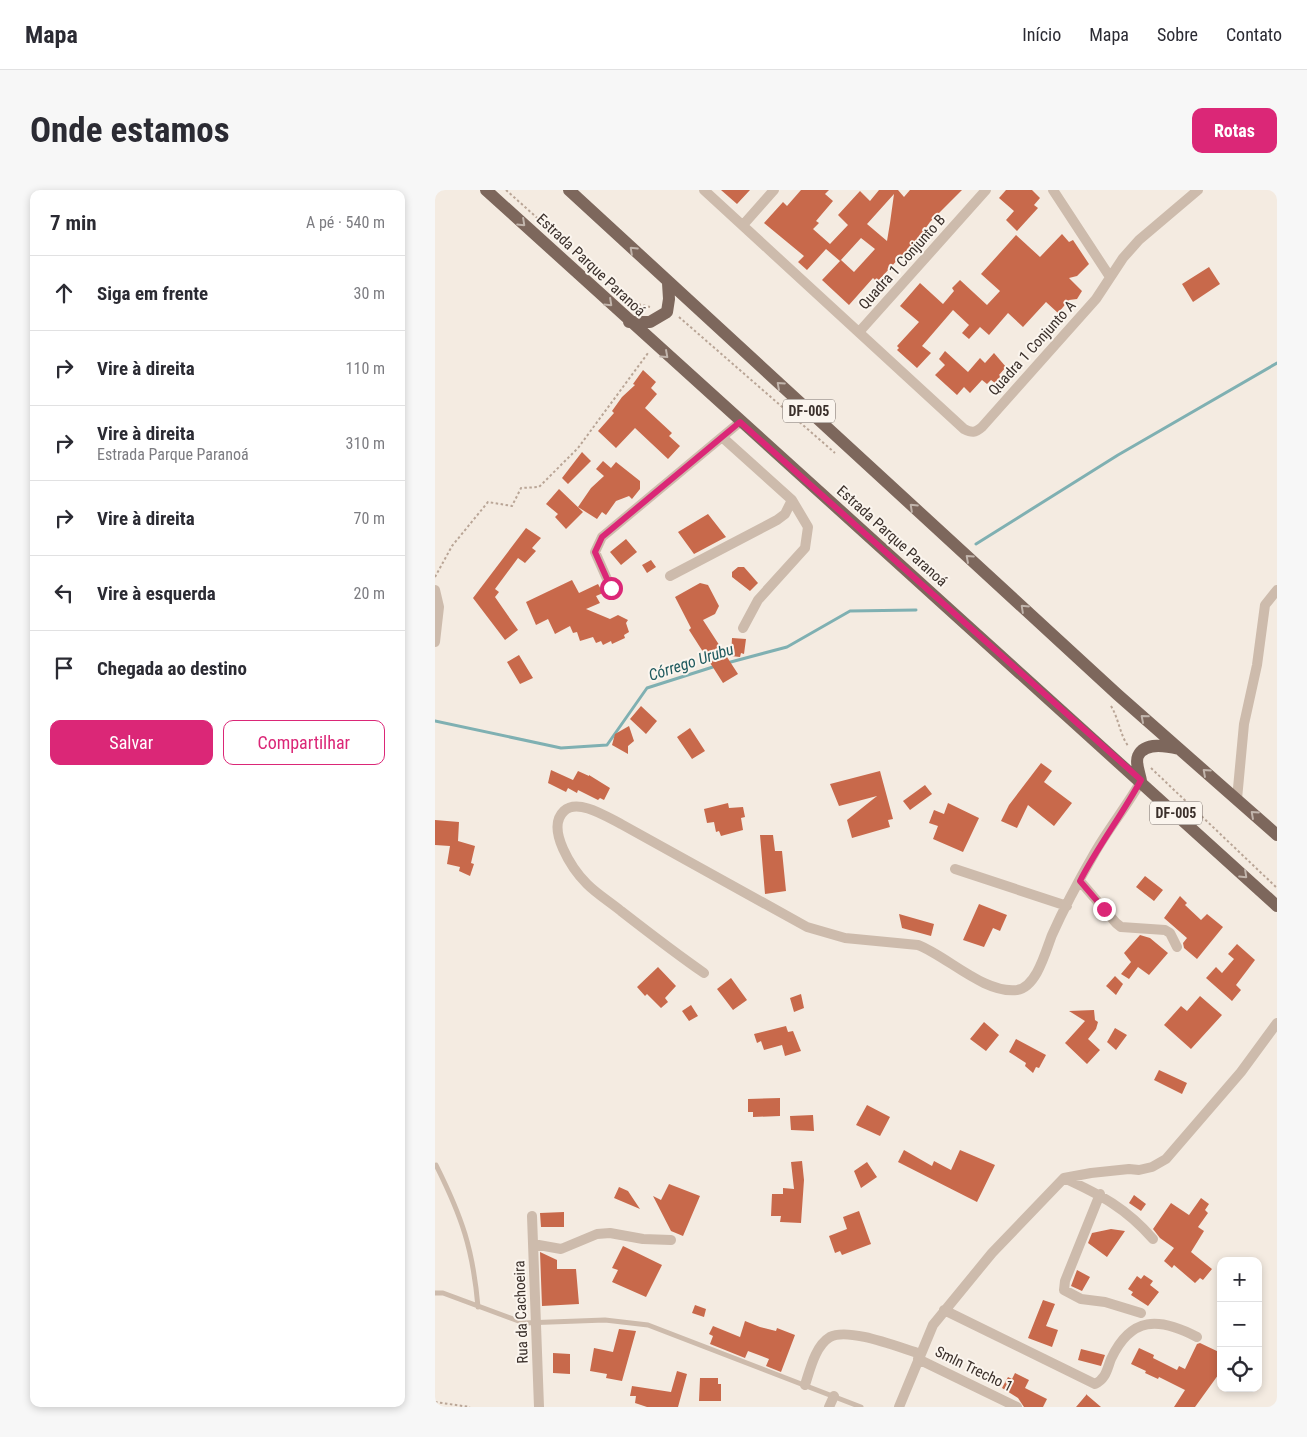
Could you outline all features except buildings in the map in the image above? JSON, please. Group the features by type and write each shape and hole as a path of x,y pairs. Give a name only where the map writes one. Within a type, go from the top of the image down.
{"main road":[{"name":"Estrada Parque Paranoá","path":"486,190 740,422 1141,780 1277,906"},
{"name":"DF-005","path":"569,190 989,577 1277,834"},
{"path":"629,322 650,322 667,312 669,299 668,283"},
{"path":"1141,780 1138,756 1148,747 1157,746 1181,750"}],"street":[{"path":"704,190 860,331"},
{"path":"743,225 774,190"},
{"name":"Quadra 1 Conjunto B","path":"860,331 986,190"},
{"path":"1053,190 1110,277"},
{"name":"Quadra 1 Conjunto A","path":"860,331 964,428 971,432 982,427 1096,299 1110,277 1139,240 1198,190"},
{"path":"611,588 595,552 602,537 740,422"},
{"path":"722,437 792,500 808,527 809,537 805,548 758,600 743,628"},
{"path":"670,576 777,520 785,514 792,500"},
{"path":"435,590 439,607 435,642"},
{"path":"1237,799 1243,724 1257,665 1265,605 1277,590"},
{"path":"704,972 663,944 587,884 568,859 558,834 557,824 560,815 567,808 576,806 593,810 807,927 845,938 918,945 929,949 982,982 1008,990 1018,990 1026,985 1042,966 1052,935 1095,852 1125,809 1141,780"},
{"path":"955,869 1067,906"},
{"path":"1080,881 1116,923 1127,928 1165,930 1170,933 1177,947"},
{"path":"899,1407 933,1325 992,1253 1064,1178 1091,1173 1129,1169 1139,1170 1166,1159 1241,1072 1277,1023"},
{"path":"1064,1178 1100,1194 1124,1209 1153,1239"},
{"path":"1100,1194 1065,1281 1064,1290 1081,1300 1105,1302 1141,1313"},
{"name":"Rua da Cachoeira","path":"532,1216 539,1407"},
{"path":"533,1244 561,1249 597,1234 609,1233 643,1239 671,1240"},
{"path":"944,1310 1095,1384 1103,1378 1122,1338 1131,1331 1147,1325 1167,1323 1197,1337"},
{"name":"Smln Trecho 1","path":"805,1385 815,1357 825,1342 831,1336 847,1335 871,1338 920,1356 1017,1407"},
{"path":"829,1407 834,1396"}],"lane":[{"path":"436,1165 466,1232 474,1267 478,1307"},
{"path":"435,1293 443,1293 524,1323 605,1320 648,1325 861,1407"}],"path":[{"path":"506,190 611,284 638,304 667,312 683,319 841,457"},
{"path":"435,577 452,546 489,502 512,506 521,488 539,487 578,448 655,345"},
{"path":"1104,700 1117,716 1125,742 1277,888"},
{"path":"435,1402 470,1407"}],"waterway":[{"path":"976,544 1118,455 1277,363"},
{"name":"Córrego Urubu","path":"727,663 787,647 850,611 916,610"},
{"name":"Córrego Urubu","path":"435,721 561,748 607,745 647,688 716,666"}],"route":[{"path":"611,588 595,552 596,545 602,537 740,422 1141,780 1125,809 1095,852 1080,881 1104,909"}]}
